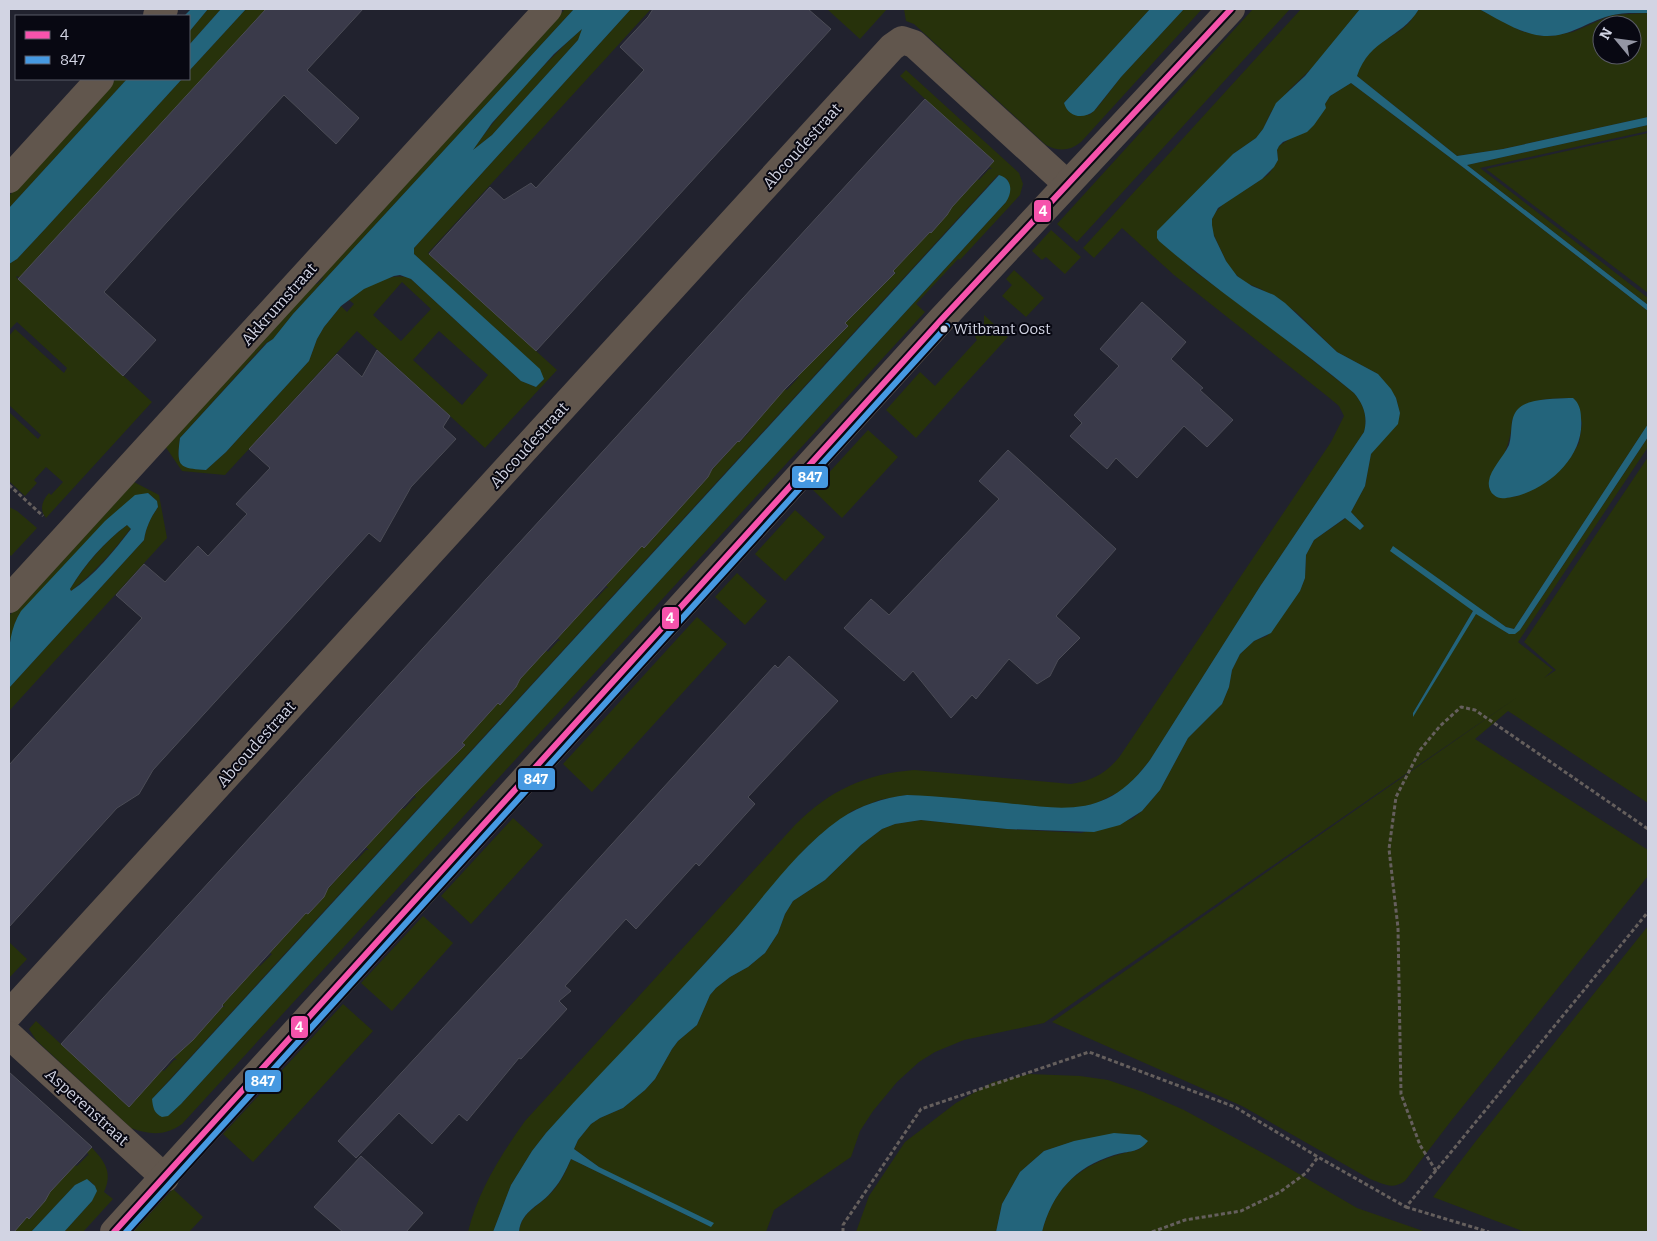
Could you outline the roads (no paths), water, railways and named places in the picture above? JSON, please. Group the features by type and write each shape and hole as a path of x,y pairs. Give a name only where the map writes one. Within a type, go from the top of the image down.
{"street":[{"name":"Akkrumstraat","path":"9,599 548,9"},
{"path":"114,1232 934,327 1231,9"},
{"name":"Abcoudestraat","path":"9,1014 892,47 902,40 914,44 1067,184"},
{"path":"9,179 99,80"},
{"name":"Asperenstraat","path":"9,1035 164,1178"}],"water":[{"path":"191,9 208,9 190,31 190,15 185,15"},
{"path":"221,9 246,9 190,70 190,44"},
{"path":"574,9 631,9 414,248 414,254 540,369 544,379 536,387 521,381 411,279 400,275 394,276 364,289 341,306 317,339 309,361 226,452 206,470 185,467 179,460 180,438 267,343 273,339 293,314","holes":["582,29 578,40 492,135 473,150 492,123 554,54"]},
{"path":"1150,9 1184,9 1121,77 1094,111 1085,116 1072,114 1064,103"},
{"path":"1360,9 1419,9 1403,27 1377,46 1363,63 1357,76 1457,156 1503,149 1648,117 1648,125 1467,165 1648,305 1648,311 1351,83 1330,96 1325,104 1326,108 1314,125 1307,132 1283,142 1277,150 1278,160 1274,167 1262,179 1218,208 1212,219 1212,225 1214,236 1226,261 1237,276 1252,286 1274,295 1337,352 1378,374 1396,398 1400,413 1398,424 1371,454 1365,486 1351,512 1364,526 1360,530 1345,518 1314,540 1306,555 1305,578 1300,591 1271,633 1254,641 1240,654 1232,670 1229,687 1222,704 1188,738 1160,790 1142,811 1120,825 1094,832 1007,829 921,820 895,824 882,829 861,845 825,880 793,901 785,914 778,933 765,953 748,967 730,977 716,988 710,995 697,1025 678,1041 655,1079 623,1108 591,1124 578,1140 574,1149 599,1167 714,1223 711,1227 571,1159 556,1187 523,1218 519,1232 493,1232 511,1185 532,1151 546,1133 705,964 794,860 840,819 872,803 907,795 1049,807 1068,808 1086,806 1119,792 1150,760 1261,585 1364,432 1366,421 1363,407 1354,393 1306,354 1183,261 1159,241 1157,231 1233,154 1256,138 1263,129 1276,103 1305,76"},
{"path":"1479,9 1648,9 1648,13 1592,15 1592,22 1554,36 1532,34 1505,23"},
{"path":"126,80 181,80 17,259 9,264 9,208"},
{"path":"999,175 1009,182 1010,194 1006,202 181,1104 168,1116 162,1117 157,1114 153,1108 152,1099"},
{"path":"1573,398 1580,409 1581,432 1577,446 1561,470 1538,487 1525,493 1512,497 1496,497 1490,489 1490,477 1509,445 1513,417 1518,409 1522,405 1535,401"},
{"path":"1648,424 1648,437 1520,630 1515,634 1509,634 1476,614 1413,717 1413,713 1473,611 1390,551 1393,546 1506,627 1514,629"},
{"path":"148,493 157,501 158,507 149,522 144,540 9,688 11,639 16,620 21,611 105,521 135,495","holes":["127,525 131,529 96,570 71,591 70,589 82,571 103,546"]},
{"path":"1114,1133 1140,1135 1148,1141 1137,1150 1100,1160 1077,1174 1067,1183 1052,1205 1042,1232 996,1232 1002,1204 1020,1172 1044,1151 1074,1141"},
{"path":"87,1179 95,1186 97,1191 92,1201 64,1232 31,1232 75,1185"}],"place":[{"name":"Witbrant Oost","path":"944,329"}]}
